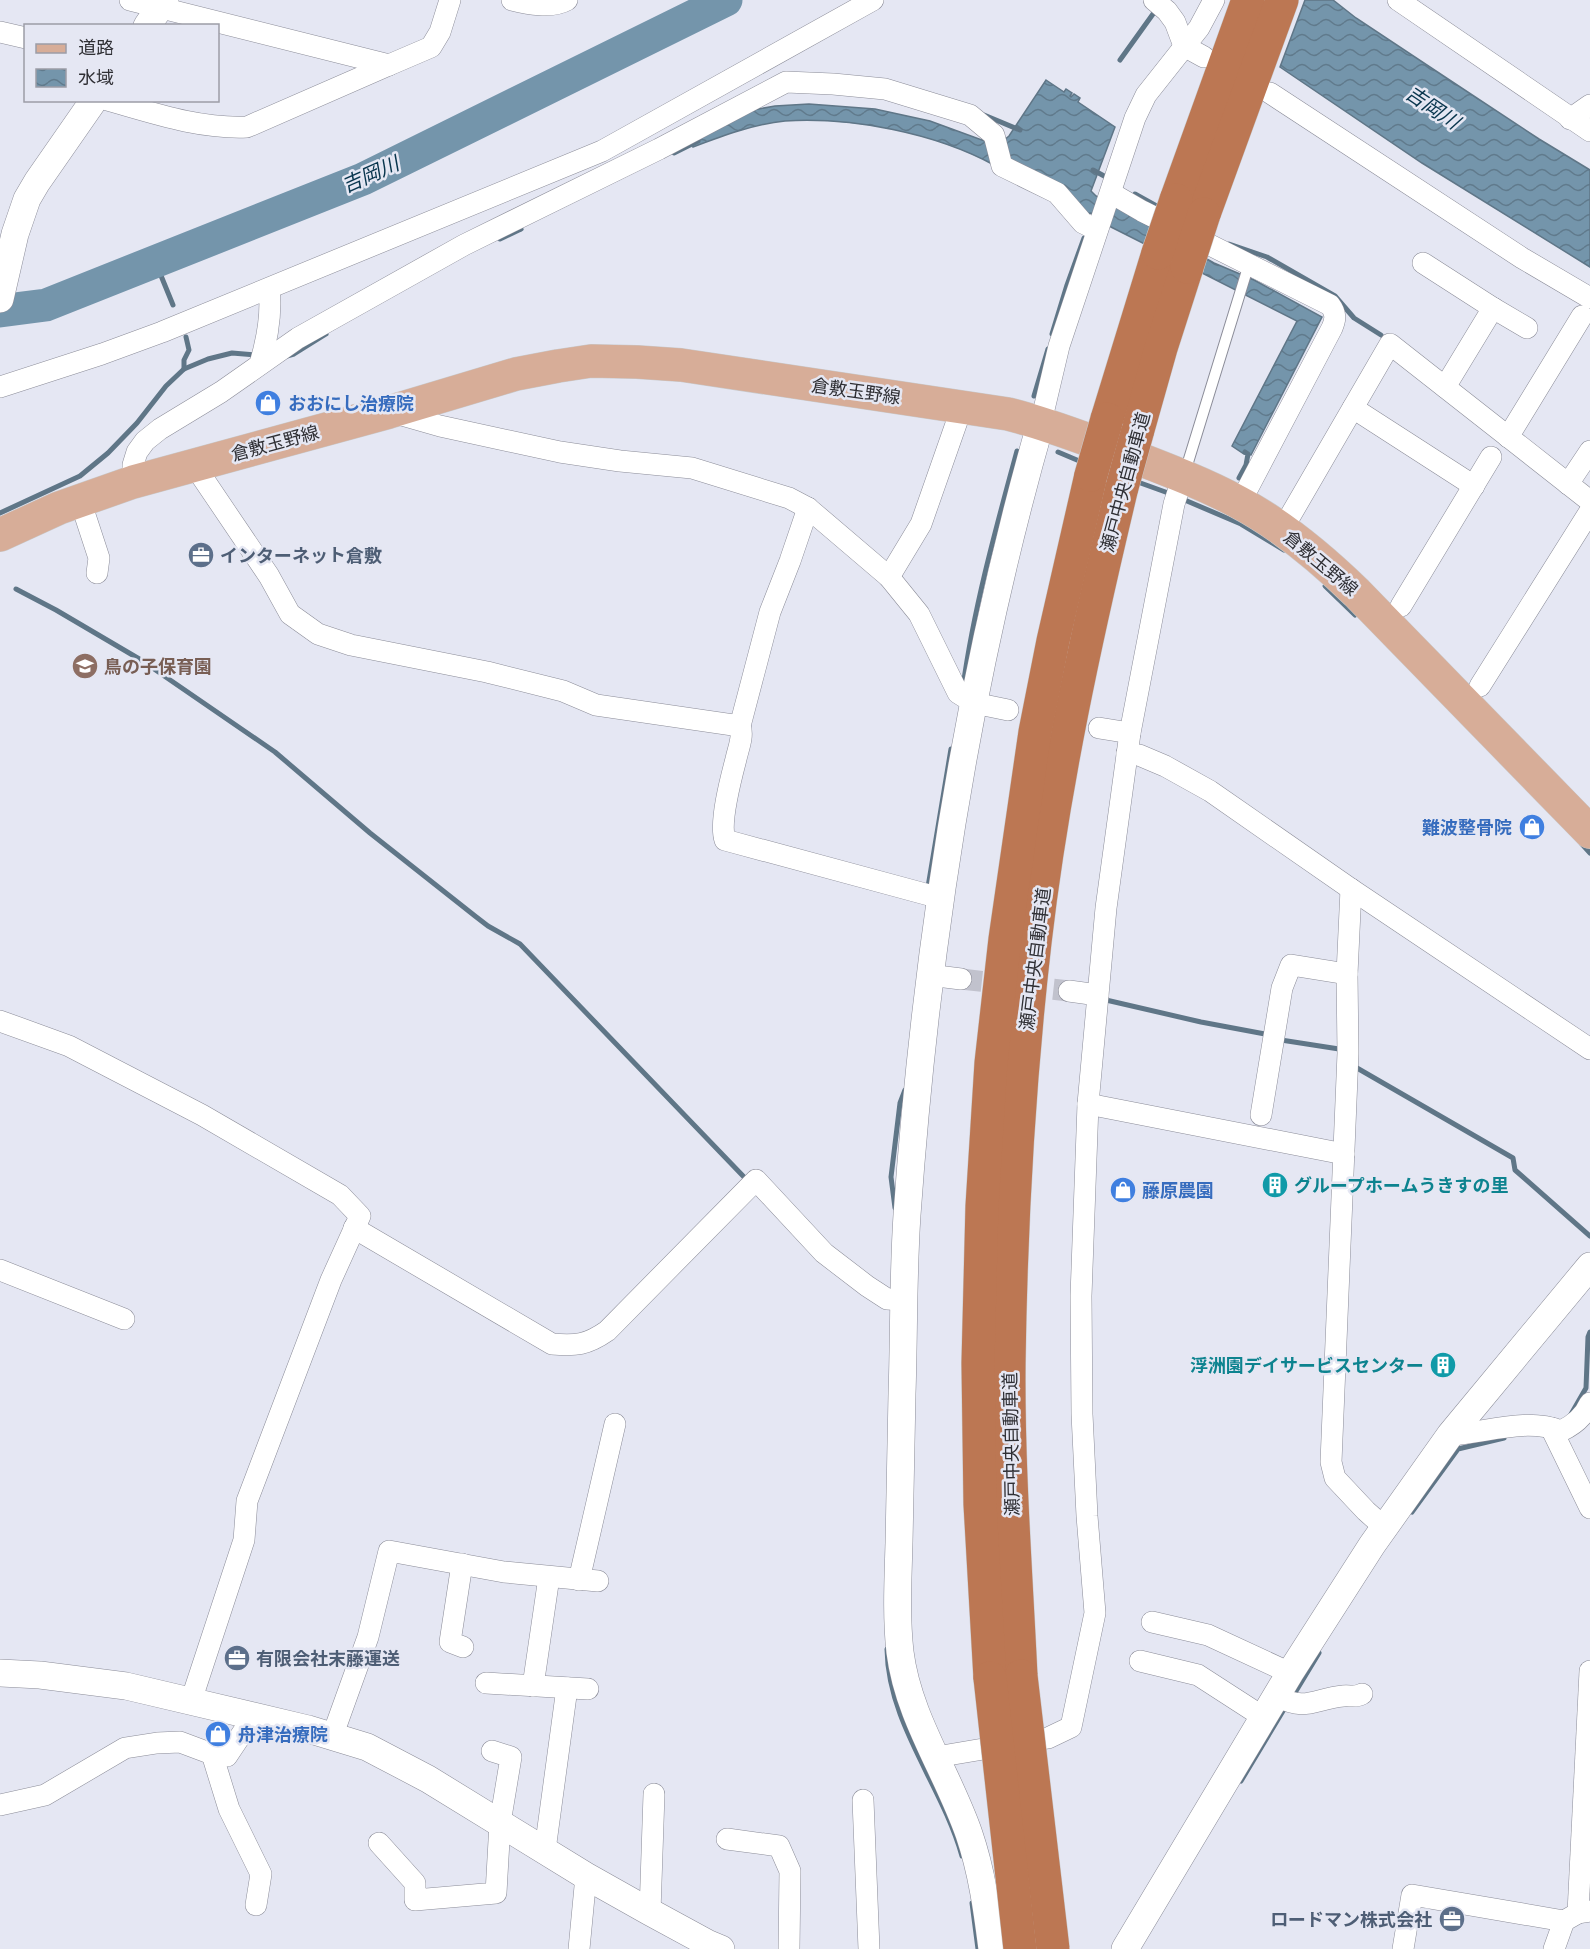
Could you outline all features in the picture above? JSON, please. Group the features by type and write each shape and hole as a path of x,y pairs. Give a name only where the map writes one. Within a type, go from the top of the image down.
{"highway":[{"name":"瀬戸中央自動車道","path":"1020,1949 1005,1677 1012,1499 1009,1364 1013,1208 1023,1066 1036,941 1067,737 1084,646 1122,486 1161,348 1172,260 1176,200 1216,56 1248,0"},
{"name":"瀬戸中央自動車道","path":"1053,1949 1005,1677 980,1504 978,1363 982,1206 992,1063 1005,939 1035,732 1055,630 1091,475 1107,419 1172,260 1204,214 1262,83 1282,0"}],"main road":[{"name":"倉敷玉野線","path":"0,535 80,500 133,482 389,412 516,374 591,362 681,365 1008,414 1041,422 1179,489 1240,503 1282,530 1335,571 1590,832"}],"street":[{"path":"129,0 158,11 214,24"},
{"path":"115,102 199,124 226,128 247,127 431,47 440,32 450,0"},
{"path":"512,0 532,5 561,3 567,0"},
{"path":"0,387 132,343 602,152 873,0"},
{"path":"1154,0 1167,10 1184,45 1216,56"},
{"path":"992,1949 983,1884 968,1833 907,1693 898,1629 896,1299 907,1217 929,975 974,703 1006,548 1041,422 1059,346 1099,216 1135,118 1146,94 1199,28 1214,0"},
{"path":"1398,0 1590,131"},
{"path":"219,25 389,65"},
{"path":"0,32 24,38"},
{"path":"133,482 133,465 137,452 145,441 160,429 221,392 267,355 464,245 659,149 786,82 885,90 970,115 994,135 1002,166 1099,216 1142,211 1248,269 1330,305 1335,311 1335,320 1240,503"},
{"path":"1262,83 1522,258 1586,307 1508,437"},
{"path":"0,299 8,235 27,199 93,102"},
{"path":"1570,119 1590,105"},
{"path":"1423,263 1527,328"},
{"path":"267,355 271,303 269,289"},
{"path":"1445,387 1493,308"},
{"path":"1282,530 1390,344 1590,501"},
{"path":"888,577 921,525 962,407"},
{"path":"1353,408 1474,486"},
{"path":"389,412 440,426 560,452 692,468 789,498 808,508 888,577 919,614 958,693 974,703 1008,710"},
{"path":"1568,484 1590,451"},
{"path":"1401,606 1491,457"},
{"path":"194,465 268,576 290,614 318,634 351,645 487,672 563,691 596,705 740,726"},
{"path":"936,1757 1048,1738 1071,1727 1095,1613 1082,1414 1081,1296 1088,1104 1106,908 1129,743 1179,489"},
{"path":"80,500 99,558 97,573"},
{"path":"808,508 770,612 740,726 742,732 724,818 725,840 940,898"},
{"path":"1480,686 1590,512"},
{"path":"1099,728 1129,743 1139,755 1166,766 1210,791 1351,889 1590,1049"},
{"path":"1351,889 1347,974 1348,1053 1331,1462 1335,1478 1384,1527"},
{"path":"1261,1115 1281,988 1291,965 1347,974"},
{"path":"929,975 961,980"},
{"path":"1069,991 1098,995"},
{"path":"0,1021 69,1046 202,1115 340,1195 360,1216 331,1280 247,1501 244,1540 191,1701"},
{"path":"1088,1104 1344,1154"},
{"path":"354,1228 552,1344 573,1346 594,1340 607,1331 756,1180 824,1253 867,1286 896,1299"},
{"path":"1125,1949 1281,1698 1332,1604 1384,1527 1450,1434 1590,1266"},
{"path":"0,1270 124,1319"},
{"path":"1450,1434 1469,1434 1509,1426 1532,1425 1561,1431 1573,1425 1590,1403"},
{"path":"332,1737 368,1637 389,1551 504,1572 588,1581 615,1424"},
{"path":"1551,1428 1590,1508"},
{"path":"462,1564 450,1642 463,1647"},
{"path":"533,1686 549,1577"},
{"path":"1152,1622 1208,1635 1281,1698"},
{"path":"1140,1661 1308,1704 1344,1695 1356,1697 1362,1694"},
{"path":"0,1673 39,1675 126,1686 251,1715 367,1747 428,1779 586,1876 721,1949"},
{"path":"1554,1949 1577,1915 1590,1676"},
{"path":"486,1683 578,1688 545,1850"},
{"path":"0,1805 45,1795 126,1748 180,1742 212,1754 227,1756 249,1723 251,1715"},
{"path":"379,1843 416,1883 415,1900 496,1893 500,1823 511,1757 492,1751"},
{"path":"212,1754 229,1809 261,1874 256,1905"},
{"path":"650,1912 654,1794"},
{"path":"862,1800 869,1949"},
{"path":"727,1839 779,1846 790,1871 789,1949"},
{"path":"579,1949 586,1876"},
{"path":"1403,1949 1412,1895 1577,1915"}],"lane":[{"path":"1179,489 1248,269"}],"water":[{"path":"1305,0 1333,0 1356,18 1445,77 1590,170 1590,267 1422,163 1280,67"},
{"path":"1046,80 1064,92 1066,89 1072,93 1071,97 1074,94 1080,98 1078,102 1115,127 1091,191 1096,196 1214,263 1254,280 1322,317 1251,455 1244,454 1232,446 1297,321 1111,227 1091,213 1083,214 994,165 946,144 920,136 865,125 811,120 762,125 693,147 691,140 753,110 809,104 875,109 930,121 990,143 1004,140 1009,136"}],"waterway":[{"name":"吉岡川","path":"0,311 46,305 363,179 726,0"},
{"path":"1120,60 1153,14"},
{"path":"984,115 1020,130"},
{"path":"674,153 698,141"},
{"path":"1093,170 1106,177"},
{"path":"1135,194 1162,209"},
{"path":"500,239 521,229"},
{"path":"1052,334 1084,238"},
{"path":"1229,244 1267,257 1335,296 1354,318 1381,335"},
{"path":"155,261 173,305"},
{"path":"287,356 326,334"},
{"path":"184,369 184,360 189,350 186,337"},
{"path":"1034,396 1048,349"},
{"path":"0,513 80,476 108,453 137,423 166,386 184,369 208,359 232,353 257,355"},
{"path":"963,687 979,597 1017,451"},
{"path":"1058,452 1084,463"},
{"path":"1239,478 1246,465 1248,454 1245,452"},
{"path":"1135,481 1171,494"},
{"path":"1180,498 1241,524 1284,550"},
{"path":"1325,586 1355,615"},
{"path":"16,589 141,660 275,752 370,833 475,916 520,944 745,1178"},
{"path":"928,887 951,749"},
{"path":"1581,843 1590,853"},
{"path":"1106,1000 1265,1034"},
{"path":"1281,1040 1339,1049 1341,1053"},
{"path":"1357,1068 1513,1158 1515,1170 1590,1236"},
{"path":"895,1208 891,1177 900,1103 905,1090"},
{"path":"1570,1416 1586,1388 1590,1332"},
{"path":"1412,1512 1458,1449 1504,1438"},
{"path":"887,1649 896,1703 917,1754 942,1804 962,1856"},
{"path":"1293,1696 1319,1653"},
{"path":"1241,1781 1286,1706"},
{"path":"972,1903 978,1949"}],"tunnel":[{"path":"961,979 1069,991"}],"place":[{"name":"おおにし治療院","path":"268,403"},
{"name":"インターネット倉敷","path":"201,555"},
{"name":"鳥の子保育園","path":"85,666"},
{"name":"難波整骨院","path":"1532,827"},
{"name":"グループホームうきすの里","path":"1275,1185"},
{"name":"藤原農園","path":"1123,1190"},
{"name":"浮洲園デイサービスセンター","path":"1443,1365"},
{"name":"有限会社末藤運送","path":"237,1658"},
{"name":"舟津治療院","path":"218,1734"},
{"name":"ロードマン株式会社","path":"1452,1919"}]}
